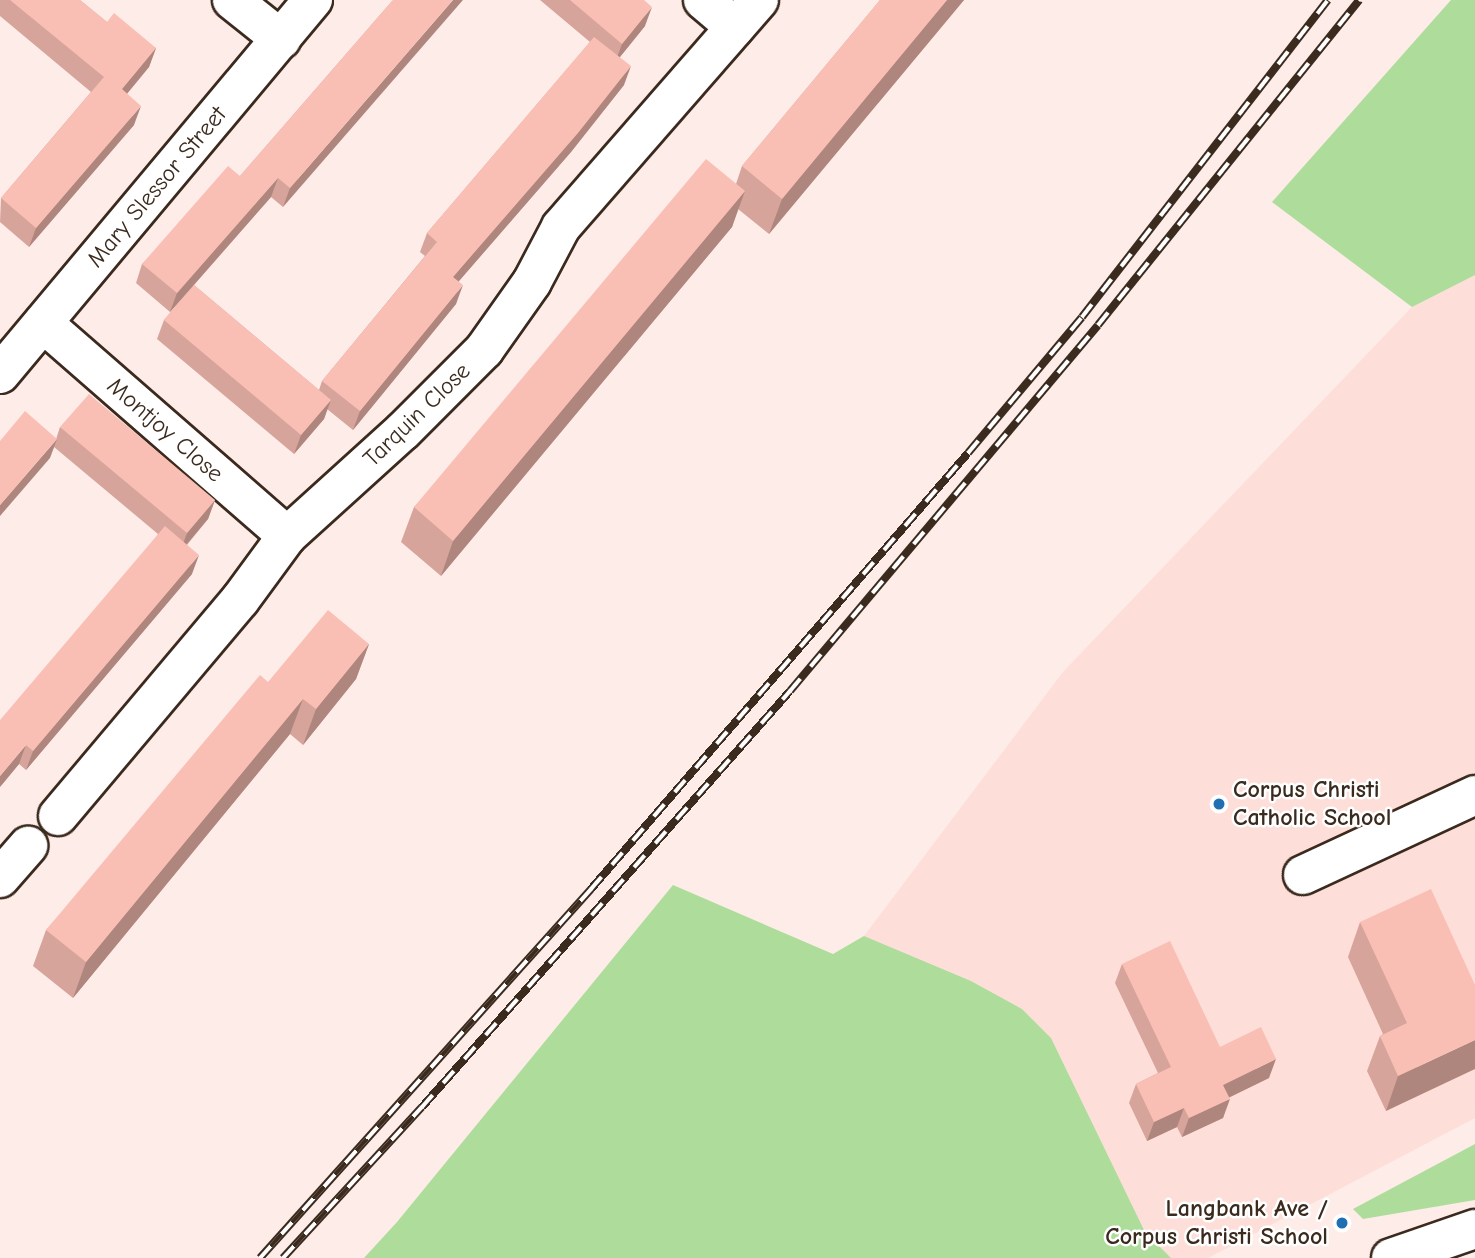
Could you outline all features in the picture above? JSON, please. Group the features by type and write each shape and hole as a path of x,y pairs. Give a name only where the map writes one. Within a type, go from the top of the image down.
{"street":[{"path":"232,0 281,39"},
{"name":"Mary Slessor Street","path":"0,374 313,0"},
{"path":"703,0 747,14"},
{"name":"Tarquin Close","path":"58,816 240,600 287,536 403,430 484,351 532,282 561,226 747,14"},
{"name":"Montjoy Close","path":"43,323 287,536"},
{"path":"1303,875 1475,795"},
{"path":"0,878 28,846"},
{"path":"1391,1258 1475,1229"}],"shaded area":[{"name":"Corpus Christi Catholic School","path":"1475,275 1475,1118 1208,1258 1171,1258 1145,1232 1051,1038 1022,1009 971,981 864,936 1063,672 1412,307"}],"green space":[{"path":"1451,0 1475,0 1475,275 1412,307 1272,202"},
{"path":"673,885 833,954 864,936 971,981 1022,1009 1051,1038 1145,1232 1171,1258 364,1258 397,1222"},
{"path":"1475,1144 1475,1200 1363,1219 1353,1209"}],"building":[{"path":"10,0 80,0 107,22 114,13 156,48 122,89 141,106 36,228 1,198 104,77"},
{"path":"393,0 453,0 290,188 278,178 177,293 142,264 228,166 240,176"},
{"path":"570,0 644,0 652,7 622,44"},
{"path":"880,0 947,0 782,199 742,166"},
{"path":"594,37 631,66 578,133 453,277 463,285 360,411 322,381 437,242 427,233"},
{"path":"706,159 745,191 453,541 414,507"},
{"path":"194,285 331,400 301,435 164,320"},
{"path":"89,394 215,500 187,533 60,427"},
{"path":"25,411 57,439 0,505 0,441"},
{"path":"165,526 199,555 33,751 26,745 0,776 0,720"},
{"path":"328,610 369,644 316,709 303,699 86,962 46,930 260,675 268,682"},
{"path":"1431,889 1475,985 1475,1040 1398,1076 1380,1036 1407,1023 1360,922"},
{"path":"1170,941 1220,1047 1261,1027 1276,1059 1223,1085 1230,1099 1189,1118 1184,1108 1154,1122 1136,1084 1171,1067 1122,964"}],"railway":[{"path":"260,1258 591,889 968,453 1082,317 1328,0"},
{"path":"283,1258 422,1107 790,691 1098,325 1359,0"}],"place":[{"name":"Corpus Christi Catholic School","path":"1219,804"},
{"name":"Langbank Ave / Corpus Christi School","path":"1342,1223"}]}
